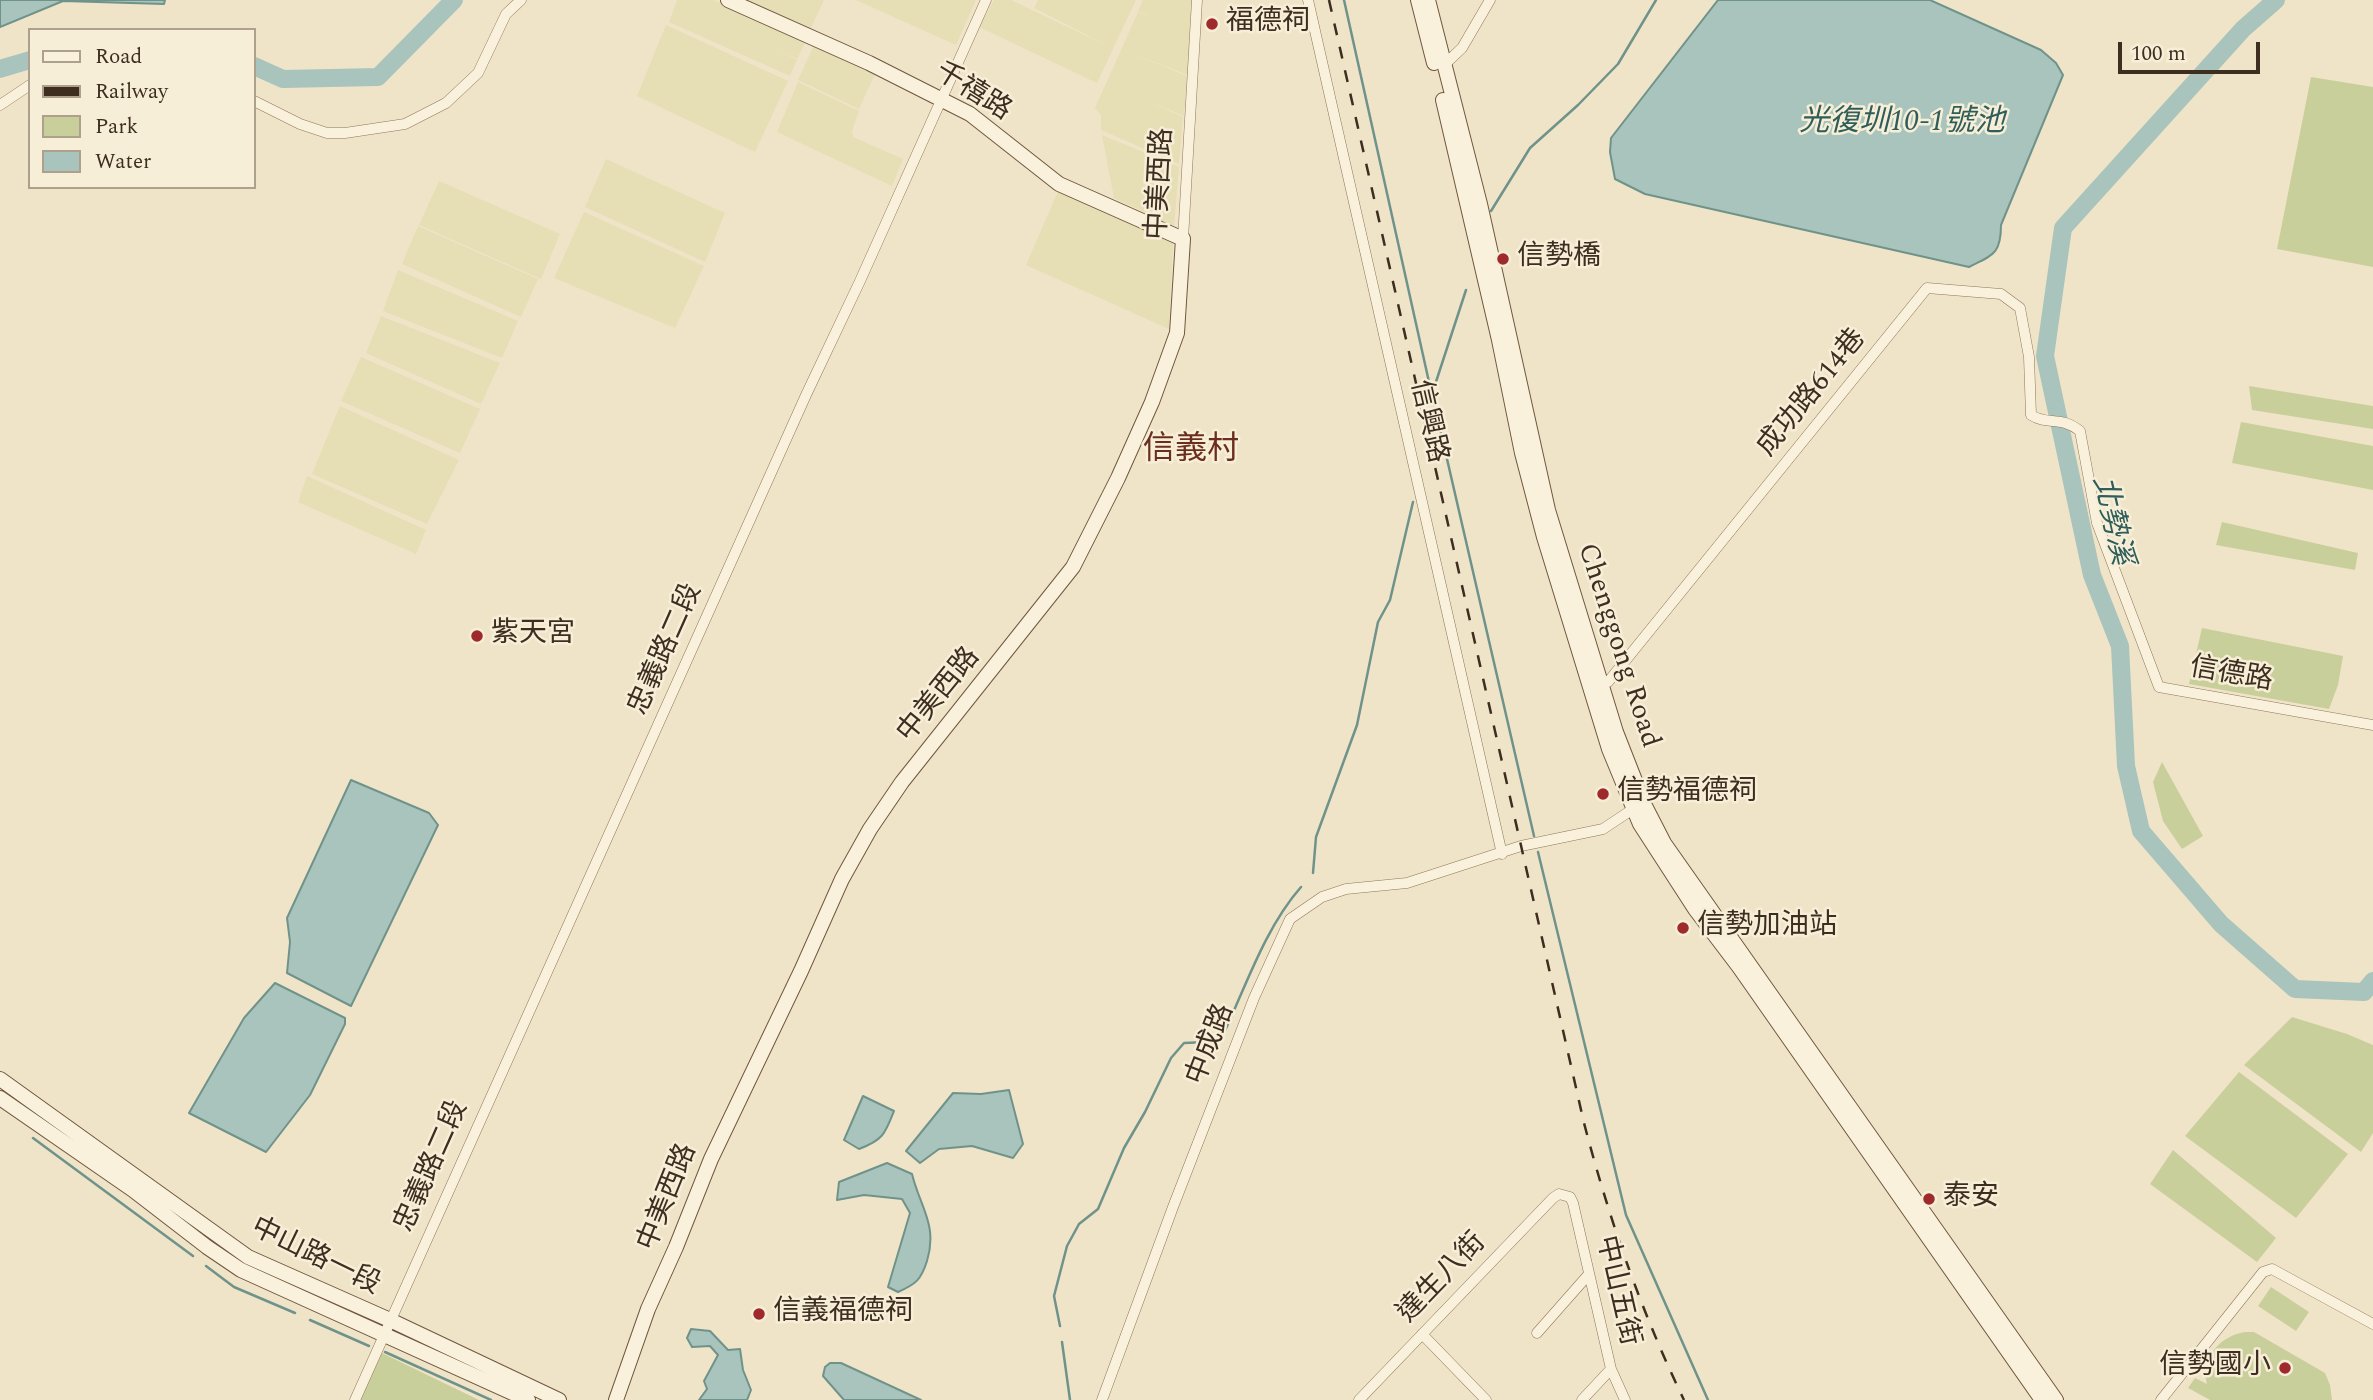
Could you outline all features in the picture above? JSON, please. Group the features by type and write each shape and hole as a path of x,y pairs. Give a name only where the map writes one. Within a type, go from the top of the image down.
{"street":[{"path":"256,102 300,124 327,133 405,124 446,103 478,73 506,15 521,0"},
{"name":"千禧路","path":"728,0 869,63 970,114 1059,184 1183,239"},
{"name":"忠義路二段","path":"355,1400 986,0"},
{"name":"中美西路","path":"616,1400 648,1309 711,1159 847,869 902,782 1073,567 1118,478 1152,402 1177,333 1197,0"},
{"name":"信興路","path":"1308,0 1502,854"},
{"name":"Chenggong Road","path":"1418,0 1480,204 1548,510 1597,687 1616,732 1639,807 2002,1334 2042,1400"},
{"name":"Chenggong Road","path":"1428,0 1440,66"},
{"path":"1440,66 1462,48 1490,0"},
{"path":"0,106 28,86"},
{"name":"成功路614巷","path":"1597,687 1608,682 1927,288 2001,294 2020,307 2029,357 2031,415 2039,420"},
{"name":"信德路","path":"2039,420 2071,423 2080,431 2097,523 2159,687 2373,725"},
{"name":"中成路","path":"1102,1400 1173,1206 1275,949 1290,919 1322,897 1346,889 1407,883 1521,846 1603,828 1639,807"},
{"name":"中山路一段","path":"0,1079 248,1257 528,1400"},
{"name":"中山路一段","path":"0,1098 133,1190 241,1270 387,1327 559,1400"},
{"name":"中山五街","path":"1563,1195 1570,1197 1573,1203 1611,1369 1625,1400"},
{"name":"達生八街","path":"1359,1400 1553,1198 1563,1195"},
{"path":"2161,1400 2263,1272 2272,1269 2373,1324"},
{"path":"1536,1334 1589,1274"},
{"path":"1422,1334 1484,1399"},
{"name":"Chenggong Road","path":"2002,1334 2056,1400"},
{"path":"1582,1400 1611,1369"}],"shaded area":[{"path":"677,0 714,0 806,41 797,59 773,48 797,60 790,76 669,22"},
{"path":"741,0 824,0 809,32"},
{"path":"856,0 976,0 956,45"},
{"path":"994,0 1011,0 1108,46 1034,8 1038,0 1136,0 1097,83 979,27"},
{"path":"1143,0 1192,0 1188,75 1126,51 1187,76 1184,116 1143,99 1183,117 1179,164 1101,130 1101,115 1095,108 1138,12 1153,18 1138,11"},
{"path":"666,25 788,81 755,152 637,96"},
{"path":"814,45 875,74 859,109 798,80"},
{"path":"798,82 859,111 852,131 853,137 903,159 892,186 777,132"},
{"path":"1102,135 1179,167 1174,226 1114,198"},
{"path":"606,159 725,213 705,262 585,207"},
{"path":"439,181 560,234 541,279 419,225"},
{"path":"1059,189 1173,243 1169,329 1026,265"},
{"path":"584,212 704,266 675,328 554,278"},
{"path":"418,226 538,279 521,317 402,264"},
{"path":"398,270 518,321 502,358 383,311"},
{"path":"381,316 500,363 481,404 366,353"},
{"path":"361,357 480,409 460,453 341,401"},
{"path":"340,406 459,460 427,524 312,474"},
{"path":"307,476 426,530 416,554 298,502"}],"green space":[{"path":"2311,77 2373,87 2373,267 2277,249"},
{"path":"2249,386 2373,406 2373,429 2252,410"},
{"path":"2241,422 2373,446 2373,490 2232,463"},
{"path":"2222,522 2358,553 2355,570 2216,545"},
{"path":"2202,628 2343,656 2338,685 2329,709 2189,684"},
{"path":"2162,762 2203,836 2182,849 2163,821 2153,782"},
{"path":"2292,1017 2373,1045 2373,1133 2361,1152 2244,1065"},
{"path":"2239,1072 2348,1154 2296,1218 2185,1136"},
{"path":"2173,1150 2276,1238 2257,1262 2150,1184"},
{"path":"2271,1287 2309,1312 2296,1331 2258,1306"},
{"path":"2254,1332 2325,1373 2332,1400 2210,1400 2188,1388 2195,1378 2207,1384 2206,1365 2214,1350 2228,1338"},
{"path":"382,1353 479,1400 360,1400"}],"water":[{"path":"0,0 165,0 164,4 63,1 0,27"},
{"name":"光復圳10-1號池","path":"1718,0 1930,0 2041,50 2056,63 2063,75 2001,225 1999,242 1994,252 1969,267 1645,194 1615,179 1610,152 1611,138"},
{"path":"351,780 429,813 438,825 351,1006 287,973 290,942 287,918"},
{"path":"275,983 345,1018 345,1024 310,1095 266,1152 189,1113 244,1018"},
{"path":"1009,1090 1023,1144 1013,1158 972,1146 939,1149 920,1163 906,1151 953,1093 981,1094"},
{"path":"863,1096 894,1111 882,1135 859,1149 844,1140"},
{"path":"887,1163 912,1174 927,1216 930,1237 927,1261 920,1277 914,1284 898,1292 888,1287 910,1213 902,1199 864,1195 837,1200 839,1182"},
{"path":"691,1329 710,1331 728,1350 740,1349 743,1370 751,1390 747,1400 699,1400 707,1389 704,1381 718,1355 710,1346 692,1347 687,1338"},
{"path":"830,1363 841,1363 921,1400 844,1400 823,1376 825,1367"}],"waterway":[{"path":"256,67 283,79 378,77 454,0"},
{"path":"1344,0 1431,391"},
{"path":"1491,211 1530,148 1618,64 1656,0"},
{"name":"北勢溪","path":"2276,0 2243,29 2063,228 2045,356 2092,575 2120,646 2126,766 2141,831 2221,924 2295,989 2364,992 2373,981"},
{"path":"0,69 28,61"},
{"path":"1466,290 1432,394 1534,836"},
{"path":"1313,873 1316,837 1357,725 1378,622 1390,600 1413,502"},
{"path":"1538,852 1626,1215 1708,1400"},
{"path":"1060,1326 1054,1296 1067,1246 1079,1224 1098,1209 1124,1148 1171,1058 1184,1043 1207,1042 1223,1035 1267,939 1288,903 1301,887"},
{"path":"33,1138 193,1256"},
{"path":"206,1266 234,1287 295,1313"},
{"path":"310,1320 369,1346"},
{"path":"1062,1342 1070,1400"},
{"path":"385,1352 491,1400"}],"railway":[{"path":"1329,0 1584,1123 1627,1264 1684,1400"}],"place":[{"name":"福德祠","path":"1212,24"},
{"name":"信勢橋","path":"1503,259"},
{"name":"紫天宮","path":"477,636"},
{"name":"信勢福德祠","path":"1603,794"},
{"name":"信勢加油站","path":"1683,928"},
{"name":"泰安","path":"1929,1199"},
{"name":"信義福德祠","path":"759,1314"},
{"name":"信勢國小","path":"2285,1368"}],"district":[{"name":"信義村","path":"1191,452"}]}
